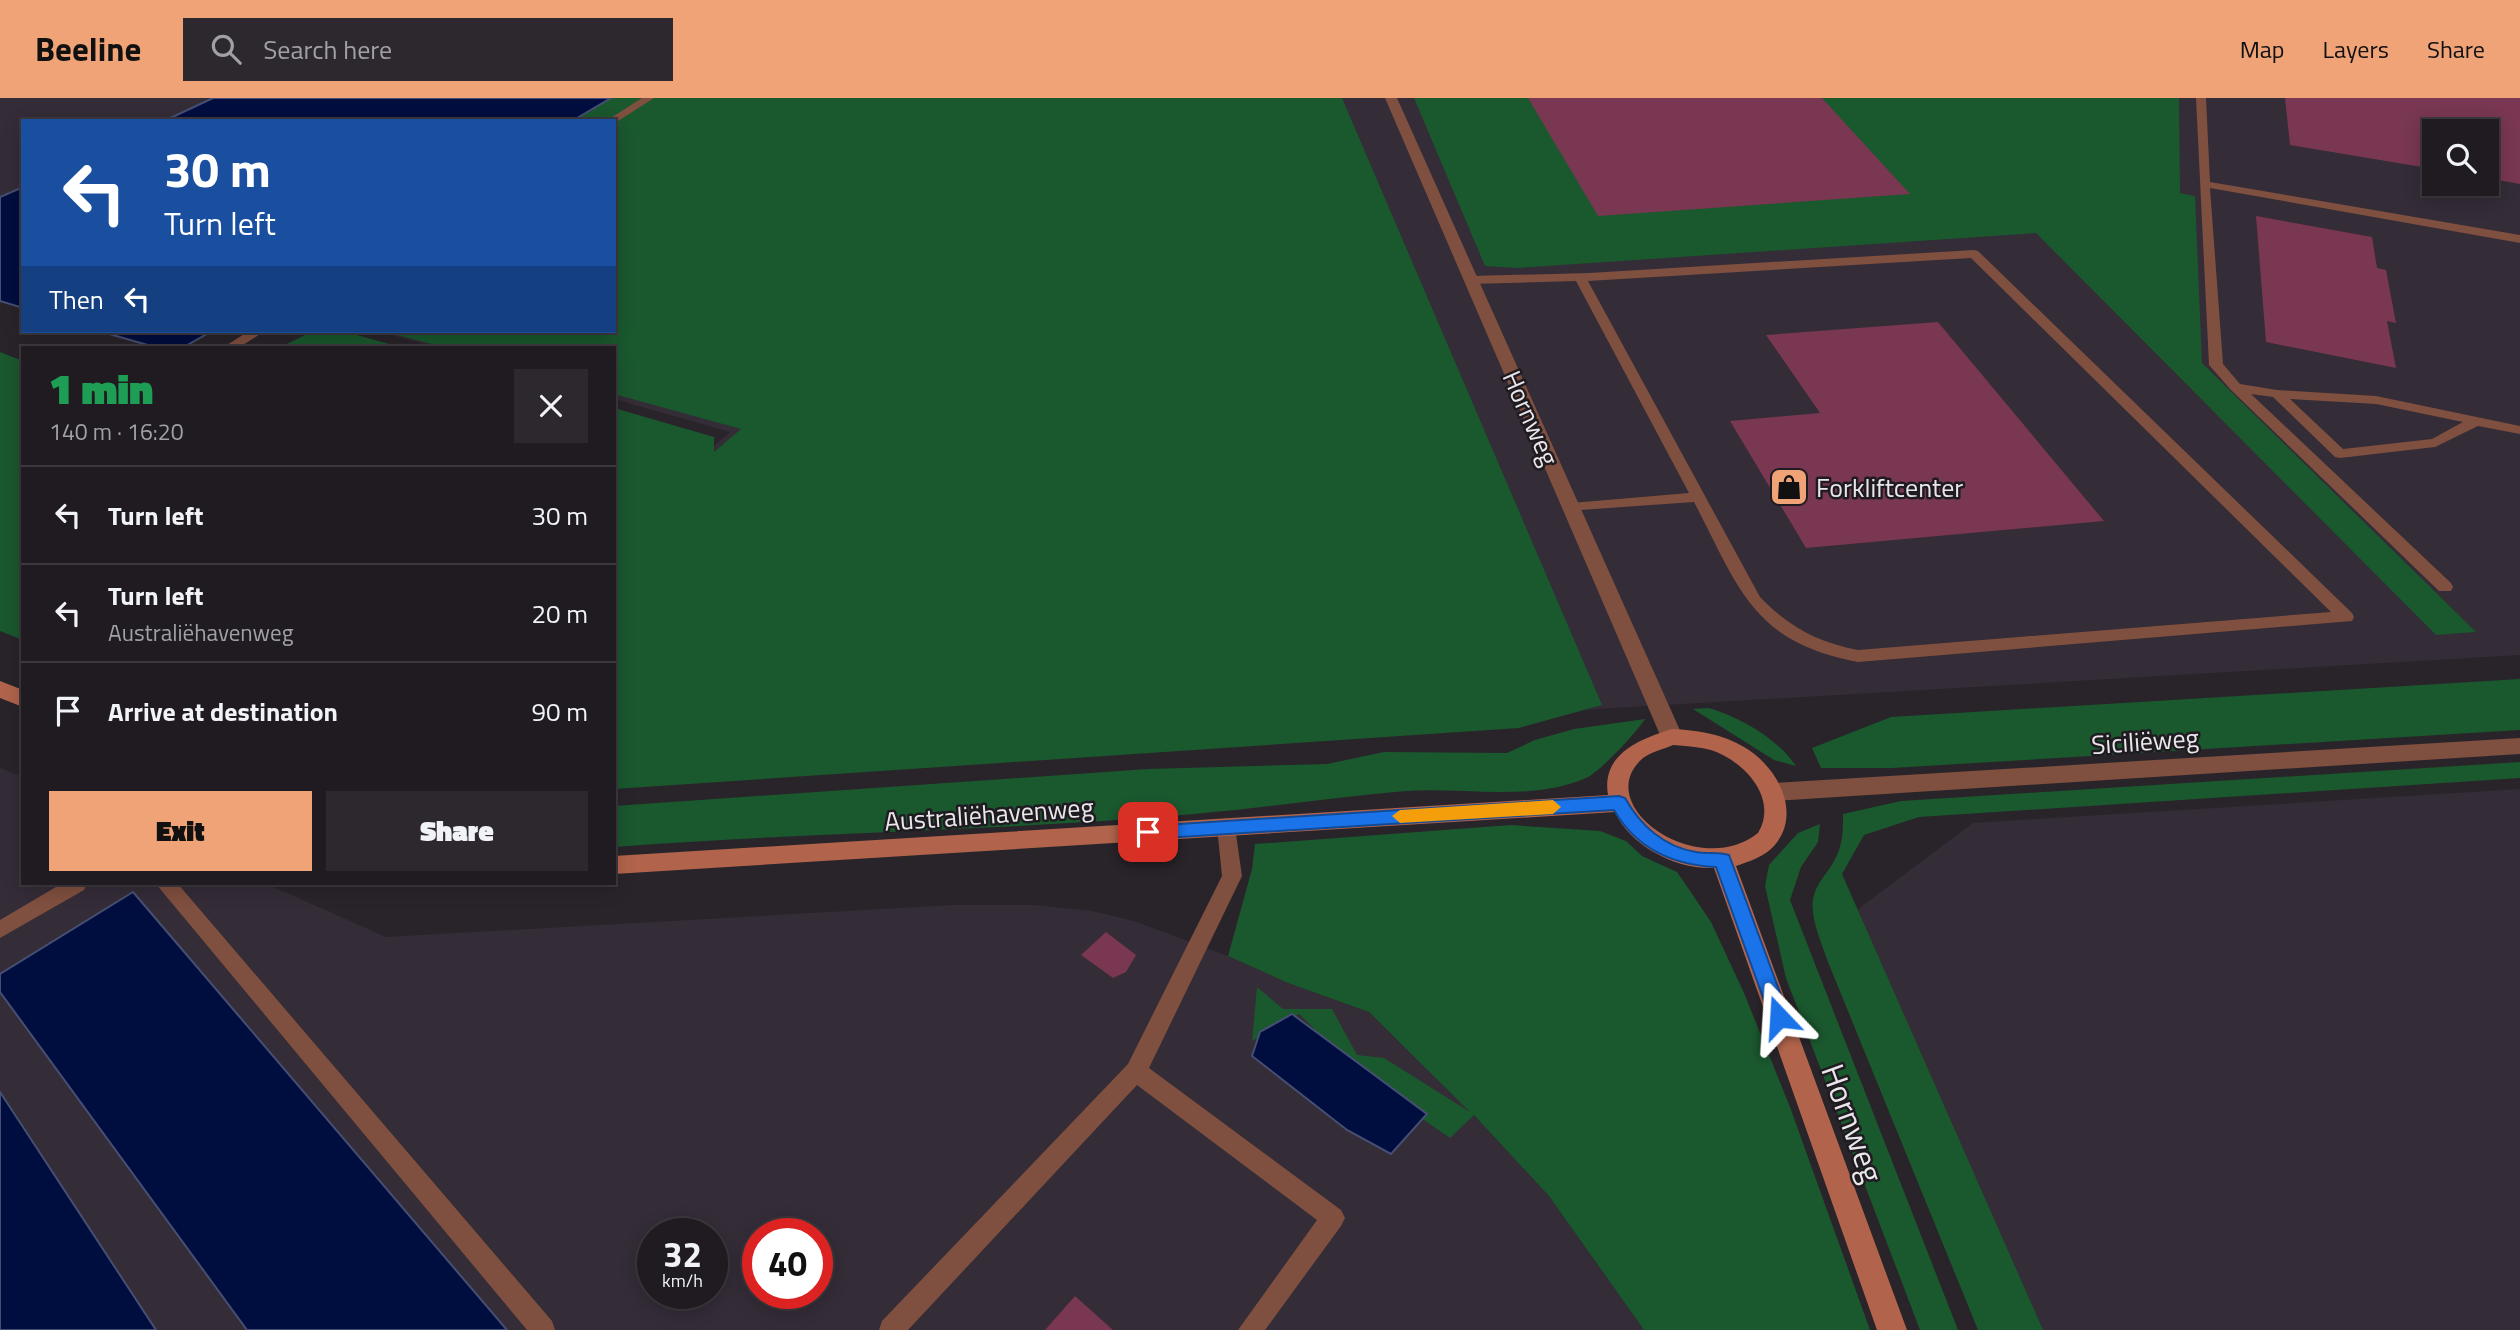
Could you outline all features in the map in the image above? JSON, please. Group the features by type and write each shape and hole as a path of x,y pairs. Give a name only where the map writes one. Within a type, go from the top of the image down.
{"street":[{"name":"Hornweg","path":"1391,98 1672,737"},
{"path":"0,689 21,698"},
{"path":"1672,737 1696,738 1721,745 1743,757 1761,773 1773,792 1777,811 1763,844 1745,855 1723,860 1696,859 1670,852 1648,839 1630,822 1619,803 1616,784 1621,766 1642,747 1672,737"},
{"name":"Siciliëweg","path":"1773,792 2520,746"},
{"name":"Australiëhavenweg","path":"616,865 1619,803"},
{"name":"Hornweg","path":"1723,860 1892,1330"}],"lane":[{"path":"614,119 649,98"},
{"path":"2201,98 2216,365 2445,587"},
{"path":"2204,184 2520,239"},
{"path":"1471,280 1580,277 1974,254 2346,617 1858,656 1804,643 1779,627 1754,600 1580,277"},
{"path":"232,346 255,333"},
{"path":"2236,387 2277,394 2376,400 2520,430"},
{"path":"2277,394 2340,454 2435,443 2476,421"},
{"path":"1571,508 1698,497"},
{"path":"891,1330 1136,1071 1200,946 1232,876 1226,827"},
{"path":"0,930 75,885"},
{"path":"167,885 543,1330"},
{"path":"1136,1071 1333,1218 1250,1330"}],"shaded area":[{"path":"0,98 247,98 203,119 21,119 21,205 0,215"},
{"path":"213,98 611,98 575,119 168,119"},
{"path":"611,98 2520,98 2520,655 1016,743 616,535 730,432 616,400 616,346 431,346 384,333 616,333 616,119 575,119"},
{"path":"21,188 21,307 0,301 0,197"},
{"path":"106,333 208,333 186,346 151,346"},
{"path":"0,768 21,776 21,885 269,885 386,937 954,905 1034,905 1092,911 1134,921 1228,956 1288,983 1369,1012 1483,1124 1549,1196 1644,1330 0,1330"},
{"path":"2520,789 2520,1330 2011,1330 1837,925 1973,823"},
{"path":"133,892 507,1330 247,1330 0,992 0,974"},
{"path":"1292,1014 1427,1114 1391,1154 1347,1130 1252,1056 1260,1032"},
{"path":"0,1092 156,1330 0,1330"}],"green space":[{"path":"611,98 1342,98 1602,705 1519,728 616,789 616,409 714,437 714,452 741,429 616,395 616,346 439,346 390,333 616,333 616,119 575,119"},
{"path":"1414,98 2179,98 2180,193 2195,196 2202,363 2476,632 2436,635 2036,233 1518,268 1485,266"},
{"path":"309,333 349,333 397,346 283,346"},
{"path":"0,352 21,360 21,639 0,631"},
{"path":"2520,679 2520,730 1892,768 1821,768 1812,748 1891,717"},
{"path":"1709,708 1733,717 1769,738 1796,766 1774,760 1693,709"},
{"path":"1645,719 1617,752 1592,774 1543,790 1406,791 1122,820 616,847 616,806 1148,769 1327,764 1384,752 1507,753 1535,740 1574,729"},
{"path":"2520,762 2520,778 1919,817 1864,835 1842,874 2043,1330 1978,1330 1828,962 1815,923 1814,893 1839,850 1843,814 1901,801"},
{"path":"1820,824 1818,842 1801,867 1790,900 1958,1330 1920,1330 1786,978 1765,886 1769,865 1798,833"},
{"path":"1511,825 1600,831 1626,841 1642,856 1677,872 1711,922 1744,993 1790,1107 1870,1330 1644,1330 1549,1196 1474,1115 1450,1138 1365,1079 1299,1014 1252,1041 1257,987 1283,1009 1332,1009 1357,1055 1384,1058 1470,1112 1369,1012 1288,983 1228,956 1252,869 1255,844"}],"building":[{"path":"1528,98 1822,98 1910,194 1598,216"},
{"path":"2285,98 2520,98 2520,184 2499,180 2499,119 2422,119 2422,167 2290,145"},
{"path":"2256,216 2372,237 2377,268 2386,270 2396,323 2387,321 2396,368 2266,342"},
{"path":"1938,322 2104,521 1806,548 1730,421 1820,413 1766,335"},
{"path":"1106,932 1136,955 1126,972 1113,978 1081,955"},
{"path":"1075,1296 1113,1330 1045,1330"}],"slow traffic":[{"path":"1400,816 1553,807"}],"place":[{"name":"Forkliftcenter","path":"1789,487"}],"route":[{"path":"1148,832 1619,803 1630,822 1648,839 1670,852 1696,859 1723,860 1779,1017"}]}
